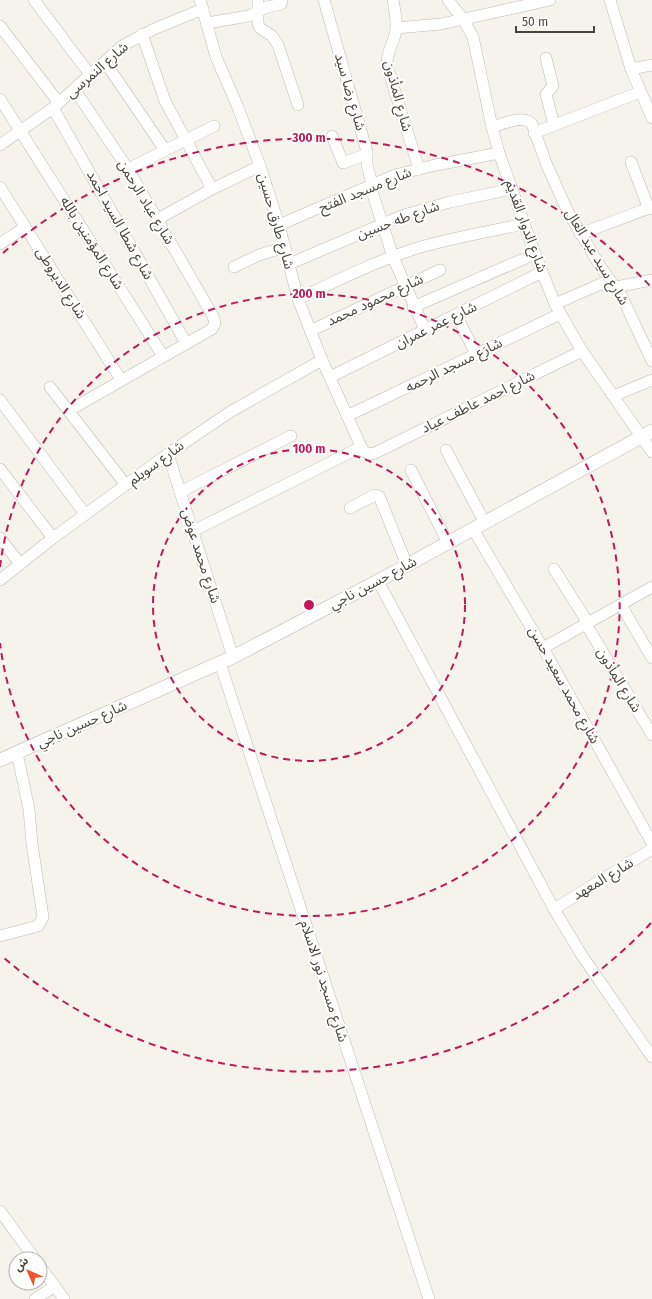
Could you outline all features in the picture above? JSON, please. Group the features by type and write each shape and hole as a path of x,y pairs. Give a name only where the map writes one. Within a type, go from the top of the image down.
{"street":[{"path":"34,0 91,76"},
{"path":"258,0 260,28 272,36 278,45 298,105"},
{"path":"207,23 249,16 258,13 267,7 281,4 282,0"},
{"name":"شارع رضا سيد","path":"324,0 367,154 367,165 381,223 405,286 425,330"},
{"name":"شارع المأذون","path":"393,0 396,28 388,53 387,66 418,169"},
{"name":"شارع الدوار القديم","path":"448,0 464,19 473,37 499,153 535,254 558,309 582,351 613,396 647,434 652,452"},
{"path":"396,28 426,26 550,0"},
{"path":"610,0 631,69 652,118"},
{"name":"شارع النمرسى","path":"0,145 56,106 91,76 122,46 142,34 202,4"},
{"name":"شارع طارق حسين","path":"202,4 216,57 237,104 260,166 279,225 298,299 322,360 361,447"},
{"name":"شارع شطا السيد احمد","path":"0,26 56,106 186,343"},
{"path":"142,34 165,101 212,189"},
{"path":"546,58 554,87 546,94 554,125"},
{"path":"104,62 165,150"},
{"path":"631,69 652,65"},
{"name":"شارع عباد الرحمن","path":"75,90 128,169 213,316 215,322 212,329 186,343"},
{"path":"534,133 640,92"},
{"name":"شارع المؤمنين بالله","path":"0,99 22,130 164,356"},
{"name":"شارع سيد عبد العال","path":"492,127 525,120 532,124 534,133 558,190 580,234 634,318 652,361"},
{"path":"128,169 214,126"},
{"path":"332,136 343,163 367,154"},
{"name":"شارع مسجد الفتح","path":"279,225 371,184 418,169 499,153"},
{"path":"580,234 650,208 631,162"},
{"path":"158,219 212,189 260,166"},
{"name":"شارع طه حسين","path":"289,264 381,223 427,208 512,189"},
{"name":"شارع الديروطى","path":"2,193 121,380"},
{"path":"298,299 393,256 434,243 524,224"},
{"path":"0,244 25,227"},
{"path":"234,267 259,255 285,247"},
{"path":"414,307 535,254"},
{"name":"شارع محمود محمد","path":"310,331 440,270"},
{"name":"شارع عمر عمران","path":"330,377 542,272"},
{"name":"شارع مسجد الرحمه","path":"347,416 476,354 558,309 613,284 652,280"},
{"path":"456,315 476,354"},
{"path":"68,411 186,343"},
{"name":"شارع احمد عاطف عياد","path":"361,447 366,454 375,453 582,351"},
{"name":"شارع سويلم","path":"0,580 52,538 168,454 230,412 322,360"},
{"path":"613,396 652,380"},
{"path":"50,387 126,485"},
{"path":"0,400 85,514"},
{"name":"شارع حسين ناجي","path":"0,760 233,657 378,581 647,434"},
{"path":"180,492 291,436"},
{"path":"193,531 361,447"},
{"path":"446,450 485,523"},
{"name":"شارع محمد عوض","path":"168,454 233,657"},
{"path":"0,470 52,538"},
{"path":"411,470 448,543"},
{"path":"350,508 375,495 379,496 407,565"},
{"name":"شارع محمد سعيد حسن","path":"473,529 544,648 652,842"},
{"path":"0,538 20,564"},
{"name":"شارع المأذون","path":"554,569 652,735"},
{"path":"378,581 554,909 581,954 652,1057"},
{"path":"544,648 652,587"},
{"path":"621,605 652,658"},
{"name":"شارع مسجد نور الاسلام","path":"220,663 429,1299"},
{"path":"0,936 38,926 44,917 32,844 29,810 17,753"},
{"name":"شارع المعهد","path":"554,909 652,849"},
{"path":"0,1212 29,1251"},
{"path":"48,1277 64,1299"},
{"path":"35,1299 55,1286"}]}
